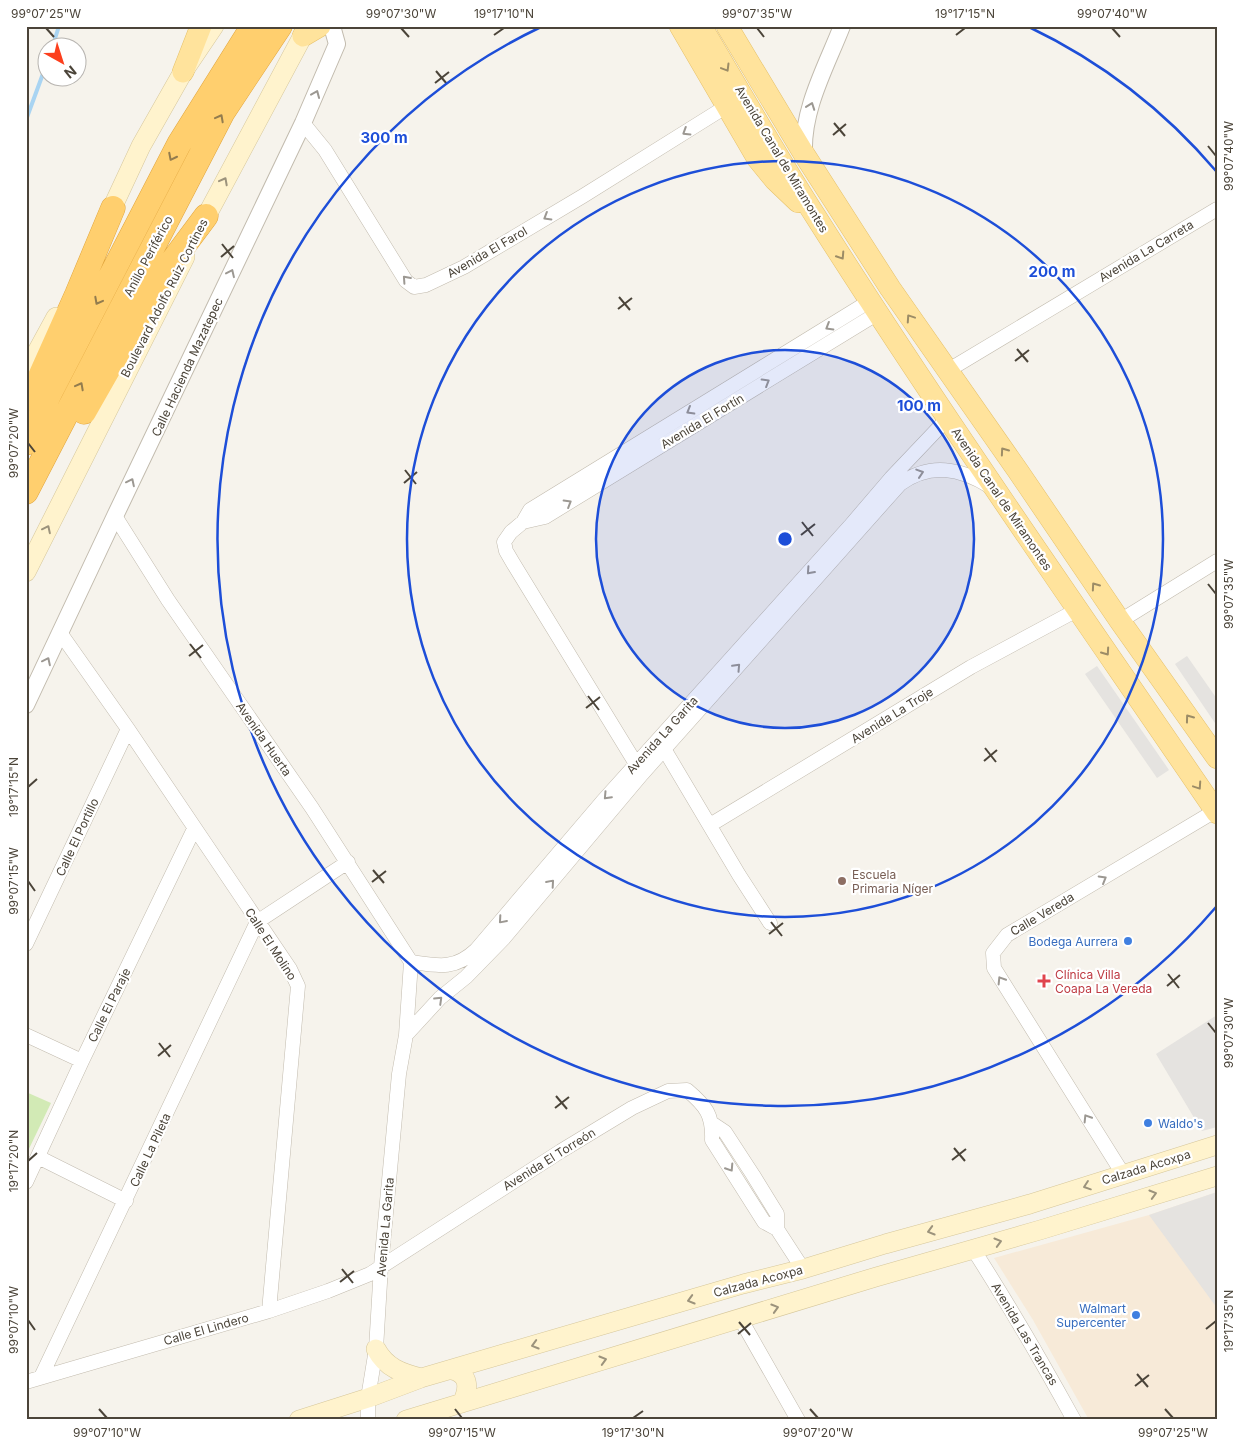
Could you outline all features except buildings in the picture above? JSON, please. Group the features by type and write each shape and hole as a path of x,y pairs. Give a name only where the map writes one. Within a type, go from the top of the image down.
{"highway":[{"name":"Anillo Periférico","path":"26,443 179,144 253,26"},
{"name":"Anillo Periférico","path":"26,492 223,112 280,26"},
{"path":"26,408 113,208"},
{"path":"26,504 86,409 162,275 206,216"}],"main road":[{"path":"183,72 200,26"},
{"path":"26,372 113,208 141,146 183,72 214,26"},
{"path":"680,26 766,169 787,192 814,215"},
{"name":"Avenida Canal de Miramontes","path":"701,26 814,215 874,307 1077,610 1216,812"},
{"name":"Avenida Canal de Miramontes","path":"727,26 804,154 890,288 1217,758"},
{"name":"Boulevard Adolfo Ruiz Cortines","path":"26,572 206,216 310,29"},
{"name":"Calzada Acoxpa","path":"299,1420 368,1398 421,1378 743,1284 803,1269 877,1246 1051,1198 1217,1145"},
{"path":"406,1420 885,1274 1040,1230 1217,1176"},
{"path":"1051,1198 1045,1207 1045,1214 1050,1222 1058,1224"},
{"path":"1030,1204 1037,1209 1041,1216 1040,1230"},
{"path":"877,1246 876,1254 880,1261 880,1269 885,1274"},
{"path":"376,1349 390,1367 421,1378"},
{"path":"470,1365 467,1374 468,1383 473,1390 482,1396"},
{"path":"452,1370 463,1376 467,1383 467,1393 462,1403"}],"street":[{"name":"Calle Hacienda Mazatepec","path":"26,705 303,123 337,44 332,26"},
{"path":"804,154 804,133 809,109 842,26"},
{"name":"Avenida El Farol","path":"303,123 325,150 406,281 414,287 426,285 464,268 727,106"},
{"name":"Avenida La Carreta","path":"947,371 1217,209"},
{"name":"Avenida El Fortín","path":"639,770 506,551 504,542 506,537 523,522 530,510 874,307"},
{"name":"Avenida La Garita","path":"406,1035 440,998 466,977 504,938 661,744 891,478 948,418"},
{"name":"Avenida La Garita","path":"661,744 896,488 910,476 929,470 950,470 976,479 998,492"},
{"name":"Avenida Huerta","path":"115,516 168,600 348,862 412,962"},
{"path":"1120,621 1217,561"},
{"name":"Avenida La Troje","path":"710,825 971,667 1077,610"},
{"name":"Calle El Molino","path":"61,634 128,729 295,977 298,986 269,1311"},
{"name":"Calle El Portillo","path":"26,944 31,920 128,729"},
{"path":"661,744 770,923"},
{"name":"Avenida La Garita","path":"368,1420 368,1398 376,1349 381,1266 412,962 448,966 470,956 602,802 639,770"},
{"name":"Calle Vereda","path":"1123,1174 994,968 993,953 1007,935 1216,812"},
{"name":"Calle El Paraje","path":"26,1182 194,829"},
{"path":"257,922 348,862"},
{"name":"Calle La Pileta","path":"41,1377 257,922"},
{"path":"26,1035 82,1061"},
{"name":"Avenida El Torreón","path":"381,1266 632,1108 668,1091 687,1090 702,1102 712,1124 712,1140 764,1222 777,1229 803,1269"},
{"path":"38,1157 126,1201"},
{"name":"Avenida Las Trancas","path":"973,1249 1046,1368 1074,1420"},
{"name":"Calle El Lindero","path":"26,1382 269,1311 328,1291 370,1274 381,1266"},
{"path":"740,1318 798,1420"}],"shaded area":[{"path":"1187,656 1217,699 1217,726 1175,664"},
{"path":"1097,666 1169,770 1157,778 1085,674"},
{"path":"1217,1015 1217,1127 1202,1131 1156,1054"},
{"name":"Walmart Supercenter","path":"1217,1192 1217,1420 1089,1420 1033,1320 994,1258 1149,1215"},
{"path":"1217,1192 1217,1308 1149,1215"}],"green space":[{"path":"26,1092 51,1103 26,1155"}],"waterway":[{"path":"55,38 59,26"},
{"path":"26,120 38,87"}],"place":[{"name":"Escuela Primaria Níger","path":"842,881"},
{"name":"Bodega Aurrera","path":"1128,941"},
{"name":"Clínica Villa Coapa La Vereda","path":"1044,981"},
{"name":"Waldo's","path":"1148,1123"},
{"name":"Walmart Supercenter","path":"1136,1315"}]}
